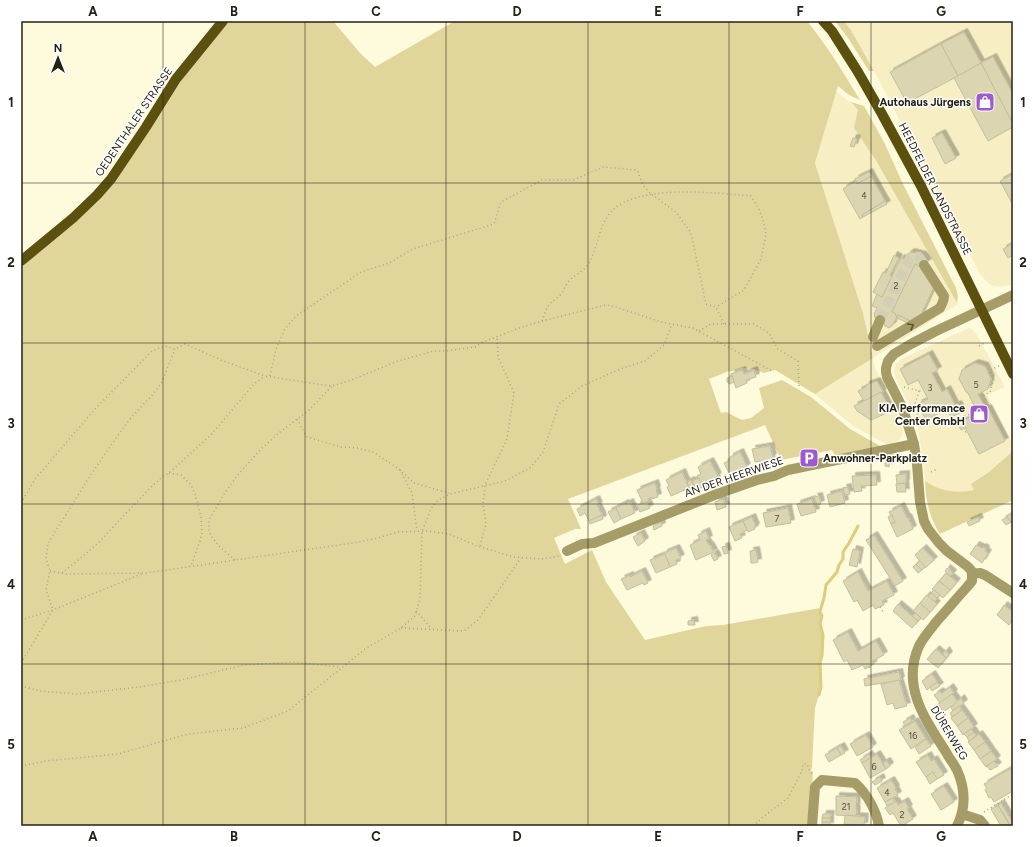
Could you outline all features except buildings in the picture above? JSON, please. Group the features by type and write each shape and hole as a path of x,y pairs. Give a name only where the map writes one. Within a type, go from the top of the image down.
{"main road":[{"name":"OEDENTHALER STRASSE","path":"21,261 73,218 111,179 176,79 223,21"},
{"name":"HEEDFELDER LANDSTRASSE","path":"823,21 832,31 854,66 921,186 1013,374"}],"street":[{"path":"880,320 875,341 927,316 940,308 943,303 944,296 924,265"},
{"path":"1013,295 911,344 894,354 888,361 886,368 886,374 904,409 914,444 920,502 924,521 928,529 947,551 971,570 972,574 980,573 985,575 1013,593"},
{"name":"AN DER HEERWIESE","path":"564,553 582,544 594,543 717,494 757,480 774,476 788,470 914,444"},
{"name":"DÜRERWEG","path":"958,826 964,802 962,785 957,770 922,712 913,689 913,667 915,658 926,634 972,581 972,574"},
{"path":"812,826 815,787 822,780 855,782 873,807 879,826"},
{"path":"962,814 980,820 985,826"}],"path":[{"path":"270,376 276,349 284,329 296,316 361,272 389,263 413,249 494,224 501,202 542,180 573,180 603,167 638,170 643,185 651,194 676,212 691,233 706,304 716,307 744,290 761,259 766,234 759,209 751,196 701,191 651,194 627,201 610,212 602,225 589,263 583,272 568,281 561,294 549,305 542,321"},
{"path":"21,503 36,479 79,427 152,351 165,346 174,349 185,344 221,360 265,376 332,386 398,361 434,351 445,351 475,346 497,336 542,321 606,305 661,322 693,328 772,371"},
{"path":"716,307 724,324"},
{"path":"21,766 46,761 118,754 188,734 243,728 288,711 365,649 401,628 415,616 420,599 422,531 431,509 438,500 450,494 505,481 530,468 543,452 559,404 582,386 620,369 645,361 664,345 672,324"},
{"path":"699,331 711,324 754,324 769,333 778,349 798,361 799,387"},
{"path":"480,547 486,524 483,504 485,485 507,439 514,393 498,357 497,336"},
{"path":"979,346 984,344"},
{"path":"53,610 46,590 50,571 46,559 48,543 92,473 130,419 162,382 174,349"},
{"path":"983,402 986,400 984,395 990,392 994,380 990,370 996,367"},
{"path":"62,573 98,543 150,488 211,435 254,384 265,376"},
{"path":"899,385 919,391 923,390"},
{"path":"235,560 219,546 211,536 209,530 209,520 226,491 261,449 280,432 308,411 332,386"},
{"path":"919,391 914,407 924,426"},
{"path":"950,423 970,414 971,408 974,406"},
{"path":"297,419 307,436 341,448 357,448 373,452 399,468 414,482 450,494"},
{"path":"399,468 412,493 418,531"},
{"path":"931,472 937,469"},
{"path":"169,473 180,475 191,485 199,510 202,533 190,566"},
{"path":"50,571 66,574 146,573 359,542 398,532 418,531 449,534 480,547 521,558 542,559 564,553"},
{"path":"401,628 464,631 478,620 521,558"},
{"path":"21,620 53,610 146,573"},
{"path":"880,607 884,612"},
{"path":"21,663 53,610"},
{"path":"416,611 433,630"},
{"path":"21,686 40,691 77,694 139,687 181,680 244,666 293,662 342,667"},
{"path":"753,826 762,817 788,798 802,771 803,764 807,764 812,774"},
{"path":"981,813 1013,794"}],"shaded area":[{"path":"230,21 333,21 360,53 375,67 455,21 807,21 822,40 860,100 849,95 838,86 815,163 863,313 873,358 815,394 775,370 764,373 754,369 741,368 709,379 721,413 726,412 742,420 751,418 764,408 759,388 782,380 811,397 850,429 882,447 835,456 832,450 781,460 765,425 568,499 581,529 575,529 554,538 565,564 592,550 606,582 645,640 706,626 723,625 820,608 819,612 821,616 819,624 822,635 822,656 820,662 821,682 815,708 811,771 813,772 809,826 21,826 21,265 134,152 151,129 181,81 208,46"},
{"path":"835,21 844,21 851,30 874,71 869,71"},
{"path":"844,21 1013,21 1013,284 999,287 993,286 989,284 980,274 874,71 851,30"},
{"path":"836,91 851,102 858,110 868,148 958,304 873,358 875,368 895,407 902,426 903,434 899,440 888,445 853,426 815,394 873,357 863,313 815,163"},
{"path":"851,102 864,106 884,142 903,184 956,288 958,296 957,303 875,159 854,128 858,110"},
{"path":"969,328 972,329 977,335 1005,387 987,395 1013,445 1013,451 1001,463 982,477 974,490 966,492 948,492 932,486 925,481 918,429 907,401 895,377 894,369 896,364 901,359"},
{"path":"1013,451 1013,500 940,534 929,509 925,481 948,491 961,492 974,490 971,484 989,472"}],"waterway":[{"path":"819,695 821,687 820,662 822,656 823,635 820,624 822,616 820,612 826,585 837,572 843,559 843,552 858,526"}],"tunnel":[{"path":"880,320 910,258 913,256 919,257 924,265"}],"place":[{"name":"Autohaus Jürgens","path":"985,102"},
{"name":"KIA Performance Center GmbH","path":"979,414"},
{"name":"Anwohner-Parkplatz","path":"809,458"}]}
